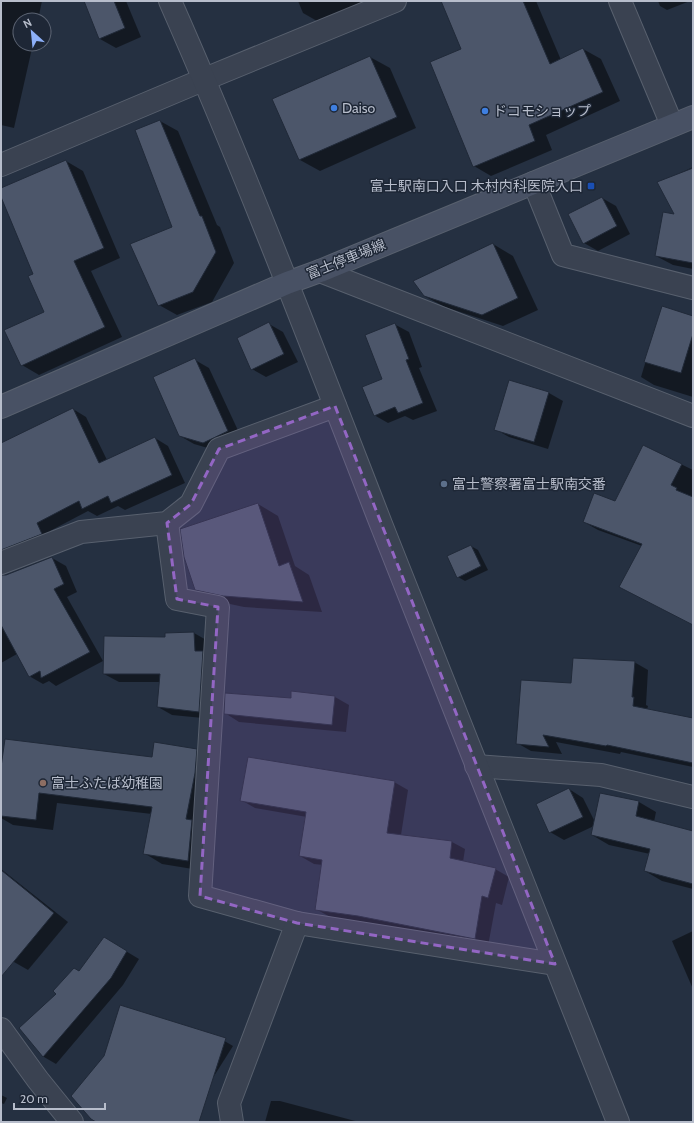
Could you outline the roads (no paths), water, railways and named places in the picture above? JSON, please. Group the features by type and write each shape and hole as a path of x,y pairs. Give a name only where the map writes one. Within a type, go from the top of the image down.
{"main road":[{"name":"富士停車場線","path":"1,407 287,283 320,271 693,116"}],"street":[{"path":"170,1 205,79 287,283 476,766 618,1122"},
{"path":"1,165 395,1"},
{"path":"620,1 672,125"},
{"path":"534,182 563,255 693,288"},
{"path":"320,271 693,416"},
{"path":"1,563 81,532 167,522 191,504 219,449 335,406"},
{"path":"167,522 177,599 218,607 200,896 297,923 555,964"},
{"path":"476,766 601,776 693,797"},
{"path":"232,1122 229,1103 297,923"},
{"path":"1,1029 38,1080 72,1122"}],"place":[{"name":"Daiso","path":"334,108"},
{"name":"ドコモショップ","path":"485,111"},
{"name":"富士駅南口入口 木村内科医院入口","path":"591,186"},
{"name":"富士警察署富士駅南交番","path":"444,484"},
{"name":"富士ふたば幼稚園","path":"43,783"}]}
